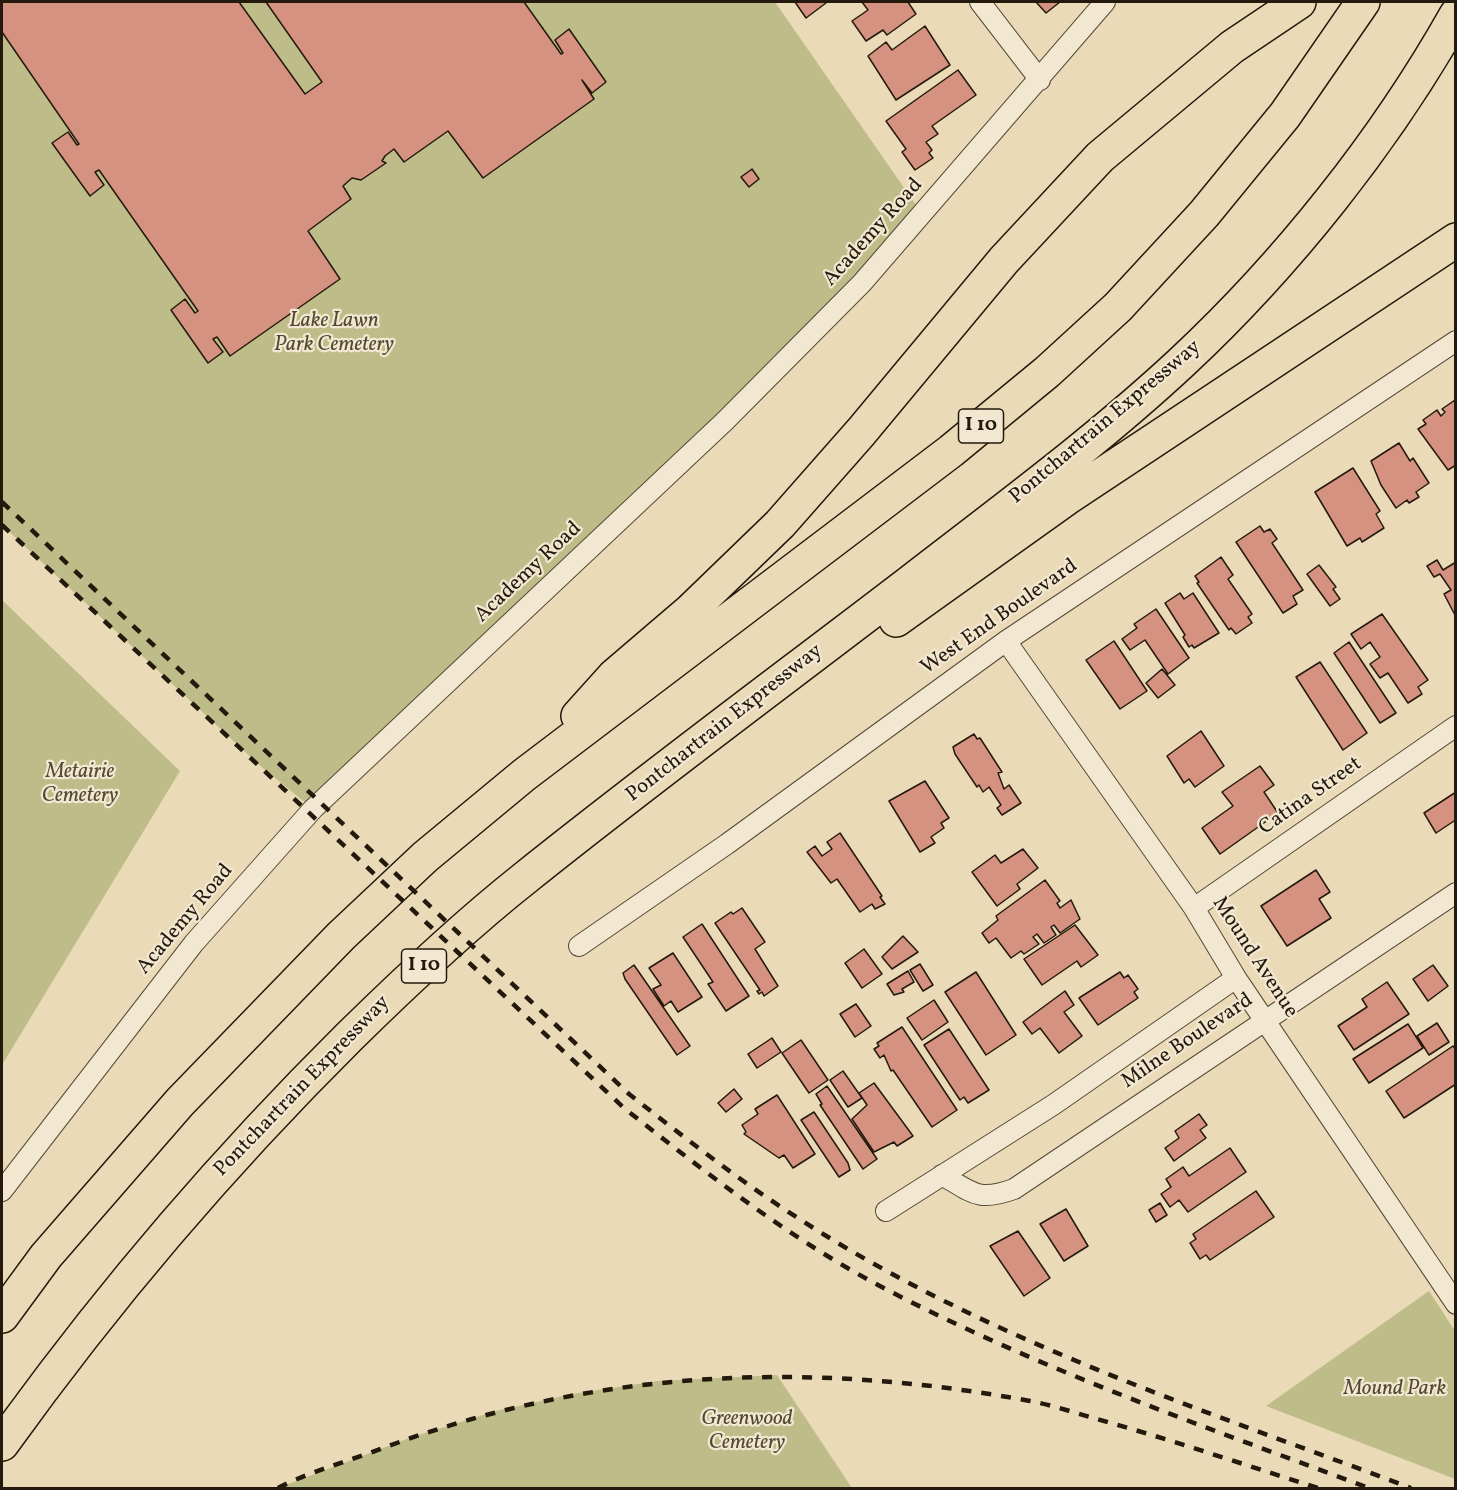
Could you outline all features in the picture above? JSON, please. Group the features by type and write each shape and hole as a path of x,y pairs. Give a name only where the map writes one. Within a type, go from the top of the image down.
{"highway":[{"path":"525,775 614,676 690,611 780,524 861,432 1004,260 1100,157 1232,47 1299,2"},
{"name":"I 10","path":"2,1316 46,1257 180,1102 341,936 425,857 525,775 951,451 1047,372 1118,307 1204,214 1285,115 1363,2"},
{"name":"Pontchartrain Expressway","path":"2,1444 74,1345 131,1274 285,1100 422,968 521,881 1043,480 1184,360 1262,280 1338,190 1408,94 1455,15"},
{"path":"647,784 837,662 1067,498 1455,240"},
{"path":"2,1292 46,1257"}],"street":[{"path":"980,2 1040,80"},
{"name":"Academy Road","path":"2,1191 194,943 314,809 741,405 862,283 1040,80 1105,2"},
{"name":"West End Boulevard","path":"579,946 727,844 1006,641 1455,341"},
{"name":"Mound Avenue","path":"1006,641 1194,908 1236,978 1455,1304"},
{"name":"Catina Street","path":"1194,908 1455,726"},
{"name":"Milne Boulevard","path":"942,1176 980,1196 992,1197 1014,1189 1264,1019 1455,893"},
{"name":"Milne Boulevard","path":"886,1211 1053,1105 1236,978"}],"green space":[{"name":"Lake Lawn Park Cemetery","path":"2,2 775,2 923,215 313,809 258,764 2,525"},
{"name":"Metairie Cemetery","path":"2,600 180,771 2,1065"},
{"name":"Mound Park","path":"1429,1291 1455,1331 1455,1479 1266,1406"},
{"name":"Greenwood Cemetery","path":"777,1375 852,1488 278,1488 412,1437 496,1411 572,1394 658,1381"}],"building":[{"path":"2,2 239,2 305,94 322,82 266,2 524,2 561,54 563,53 555,40 569,29 606,82 592,93 582,80 594,99 483,178 448,131 404,162 394,149 382,161 386,163 361,180 352,178 343,186 351,199 308,231 340,279 230,356 217,337 213,339 223,352 208,363 171,310 185,299 195,313 198,311 99,170 95,172 104,185 90,196 52,143 68,132 77,145 79,144 2,32"},
{"path":"795,2 825,2 826,3 806,18"},
{"path":"862,2 908,2 916,14 887,35 883,30 866,41 852,21 868,10"},
{"path":"1036,2 1060,2 1046,13"},
{"path":"925,26 950,65 896,100 868,56 886,42 892,50"},
{"path":"958,70 976,95 932,126 938,134 926,142 932,150 929,153 933,158 915,170 902,152 906,149 886,121"},
{"path":"752,169 759,179 749,187 741,177"},
{"path":"1455,400 1456,465 1448,470 1418,429 1426,424 1423,420 1437,410 1441,416 1445,412 1442,409"},
{"path":"1399,443 1410,461 1413,458 1429,483 1416,492 1419,497 1409,503 1407,500 1396,508 1381,485 1371,461"},
{"path":"1353,468 1380,511 1376,514 1384,528 1362,542 1360,538 1347,546 1315,492"},
{"path":"1260,526 1264,532 1270,529 1277,539 1272,543 1303,590 1293,596 1297,604 1283,613 1236,542"},
{"path":"1221,557 1233,575 1228,579 1252,614 1248,617 1252,623 1236,634 1231,628 1229,630 1197,583 1199,582 1195,576"},
{"path":"1437,560 1443,570 1456,562 1456,617 1444,594 1451,590 1440,574 1434,577 1427,566"},
{"path":"1319,565 1336,587 1333,589 1340,599 1330,606 1307,574"},
{"path":"1180,593 1184,599 1193,593 1219,633 1194,648 1192,645 1189,647 1183,637 1185,635 1165,603"},
{"path":"1156,609 1189,658 1168,674 1145,640 1130,650 1122,639 1137,628 1134,624"},
{"path":"1382,614 1428,680 1418,687 1422,694 1408,703 1388,673 1380,678 1370,664 1380,657 1370,642 1361,649 1351,634"},
{"path":"1114,641 1147,691 1120,709 1086,660"},
{"path":"1349,642 1396,713 1380,723 1334,653"},
{"path":"1320,662 1367,733 1343,750 1296,677"},
{"path":"1162,669 1175,685 1158,698 1146,683"},
{"path":"1201,731 1224,766 1195,787 1189,779 1184,783 1167,756"},
{"path":"974,734 977,739 980,738 1002,772 998,773 1004,789 1009,785 1021,803 1002,815 997,808 1001,805 989,787 983,792 979,785 977,787 955,754 953,747"},
{"path":"1260,766 1274,785 1264,792 1278,813 1220,854 1202,828 1233,806 1222,792"},
{"path":"925,781 949,818 941,823 944,828 931,837 935,843 920,852 889,801"},
{"path":"1456,792 1456,824 1454,821 1436,833 1424,813"},
{"path":"840,833 885,904 875,909 872,904 860,912 837,879 831,883 807,852 815,846 822,856 832,849 827,842"},
{"path":"1023,849 1038,868 1017,884 1020,889 997,906 972,872 995,855 1001,863"},
{"path":"1316,870 1330,892 1319,899 1331,918 1287,946 1261,906"},
{"path":"1045,880 1060,901 1057,903 1060,908 1071,900 1080,919 1060,933 1054,925 1051,927 1056,935 1044,943 1037,934 1033,937 1039,944 1024,954 1021,951 1011,958 996,938 989,943 982,933 998,920 996,916"},
{"path":"742,908 765,942 755,949 778,986 764,996 762,992 759,994 757,991 760,990 715,923 731,912 733,914"},
{"path":"702,924 749,996 726,1011 708,984 713,982 683,937"},
{"path":"1075,925 1098,955 1081,967 1077,961 1042,985 1024,959"},
{"path":"903,936 918,952 892,969 882,957"},
{"path":"864,949 882,974 862,988 845,963"},
{"path":"673,953 702,997 678,1012 671,1001 664,1006 653,989 661,985 649,968"},
{"path":"920,964 933,985 923,991 910,970"},
{"path":"634,965 690,1046 677,1055 625,979 623,973"},
{"path":"1433,965 1448,986 1428,1001 1413,979"},
{"path":"908,971 914,982 902,989 904,992 894,995 887,984"},
{"path":"976,972 1016,1035 986,1055 945,992"},
{"path":"1120,972 1124,978 1128,975 1138,989 1134,992 1138,998 1098,1025 1079,998"},
{"path":"1387,982 1409,1014 1354,1050 1338,1026 1367,1007 1362,999"},
{"path":"1065,991 1074,1005 1064,1012 1082,1036 1059,1053 1040,1028 1032,1034 1023,1022"},
{"path":"934,1000 948,1022 922,1040 907,1018"},
{"path":"856,1004 871,1026 855,1037 840,1014"},
{"path":"1437,1023 1449,1042 1429,1055 1417,1036"},
{"path":"1408,1024 1423,1048 1369,1083 1353,1059"},
{"path":"902,1027 957,1110 932,1127 893,1070 891,1071 884,1055 880,1058 874,1049 879,1046 877,1043"},
{"path":"949,1029 989,1090 968,1103 964,1097 960,1100 924,1045"},
{"path":"772,1038 781,1052 757,1068 748,1054"},
{"path":"801,1040 828,1080 809,1093 782,1053"},
{"path":"1453,1046 1456,1050 1456,1084 1404,1118 1386,1091"},
{"path":"843,1071 862,1098 848,1107 830,1080"},
{"path":"874,1083 913,1136 897,1146 894,1142 874,1152 852,1119 867,1105 859,1093"},
{"path":"827,1086 877,1159 863,1169 820,1105 822,1104 816,1094"},
{"path":"734,1089 742,1099 726,1112 718,1103"},
{"path":"777,1095 815,1154 793,1168 784,1155 779,1158 744,1134 746,1132 742,1125 758,1114 755,1109"},
{"path":"814,1112 848,1163 850,1170 839,1177 801,1120"},
{"path":"1199,1114 1207,1125 1200,1130 1206,1138 1174,1161 1165,1148 1179,1138 1175,1131"},
{"path":"1230,1148 1246,1172 1188,1212 1179,1200 1170,1207 1161,1194 1171,1187 1166,1179 1183,1167 1189,1176"},
{"path":"1256,1191 1274,1217 1210,1260 1206,1255 1200,1259 1190,1243 1196,1239 1193,1234"},
{"path":"1160,1203 1167,1215 1156,1222 1149,1210"},
{"path":"1066,1209 1088,1246 1064,1261 1040,1224"},
{"path":"1018,1231 1050,1278 1024,1296 990,1246"}],"railway":[{"path":"2,502 629,1094 757,1190 872,1263 946,1302 1022,1337 1176,1401 1411,1488"},
{"path":"2,525 624,1108 747,1202 844,1266 937,1315 1120,1394 1369,1488"},
{"path":"278,1488 330,1466 463,1422 543,1402 623,1388 703,1380 784,1377 865,1380 947,1388 1038,1403 1153,1435 1318,1488"}]}
